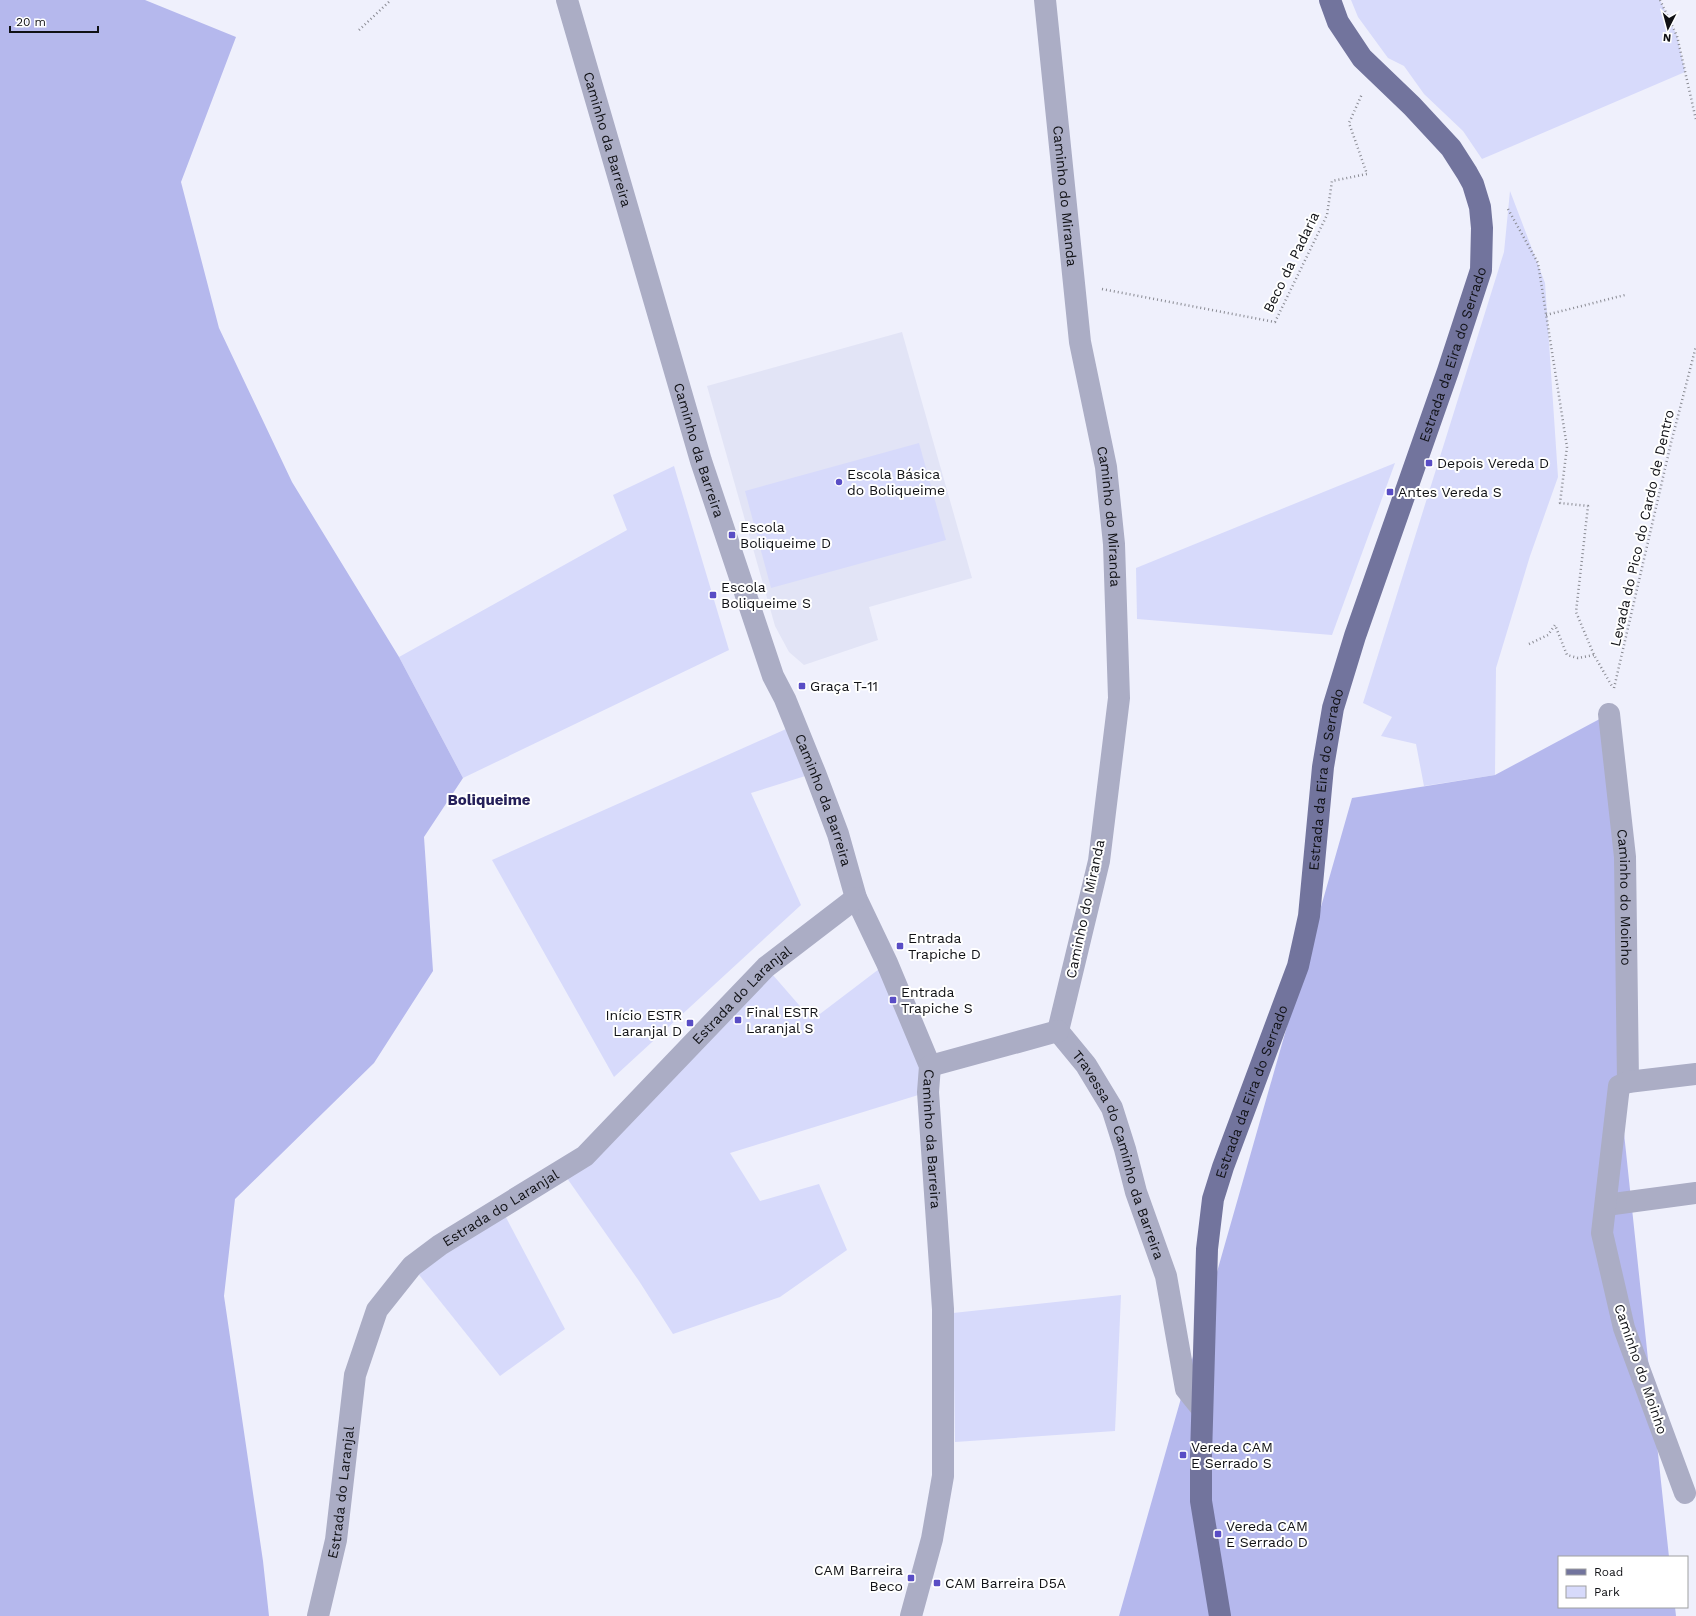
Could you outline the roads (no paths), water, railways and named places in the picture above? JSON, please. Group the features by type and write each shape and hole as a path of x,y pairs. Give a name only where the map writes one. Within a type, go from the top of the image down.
{"main road":[{"name":"Estrada da Eira do Serrado","path":"1220,1616 1201,1500 1205,1286 1207,1249 1213,1199 1223,1167 1298,966 1309,916 1322,782 1333,708 1357,629 1448,371 1481,270 1482,228 1480,207 1470,178 1451,148 1412,106 1362,58 1338,22 1330,0"}],"street":[{"name":"Caminho da Barreira","path":"567,0 701,461 773,676 785,699 838,834 856,898 887,963 930,1066 928,1092 943,1309 943,1476 932,1539 911,1616"},
{"name":"Caminho do Miranda","path":"1044,0 1080,342 1106,467 1114,544 1119,698 1099,861 1058,1031"},
{"name":"Caminho do Moinho","path":"1609,714 1625,857 1628,1082 1619,1086 1602,1233 1624,1328 1685,1494"},
{"name":"Estrada do Laranjal","path":"318,1616 336,1540 355,1375 377,1310 412,1266 440,1245 585,1156 766,967 856,898"},
{"name":"Travessa do Caminho da Barreira","path":"1058,1031 1086,1065 1112,1108 1125,1149 1136,1192 1166,1276 1186,1389 1202,1409"},
{"path":"930,1066 1058,1031"},
{"path":"1628,1082 1696,1074"},
{"path":"1606,1205 1696,1193"}],"place":[{"name":"Depois Vereda D","path":"1429,463"},
{"name":"Escola Básica do Boliqueime","path":"839,482"},
{"name":"Antes Vereda S","path":"1390,492"},
{"name":"Escola Boliqueime D","path":"732,535"},
{"name":"Escola Boliqueime S","path":"713,595"},
{"name":"Graça T-11","path":"802,686"},
{"name":"Entrada Trapiche D","path":"900,946"},
{"name":"Entrada Trapiche S","path":"893,1000"},
{"name":"Final ESTR Laranjal S","path":"738,1020"},
{"name":"Início ESTR Laranjal D","path":"690,1023"},
{"name":"Vereda CAM E Serrado S","path":"1183,1455"},
{"name":"Vereda CAM E Serrado D","path":"1218,1534"},
{"name":"CAM Barreira Beco","path":"911,1578"},
{"name":"CAM Barreira D5A","path":"937,1583"}],"district":[{"name":"Boliqueime","path":"489,800"}]}
